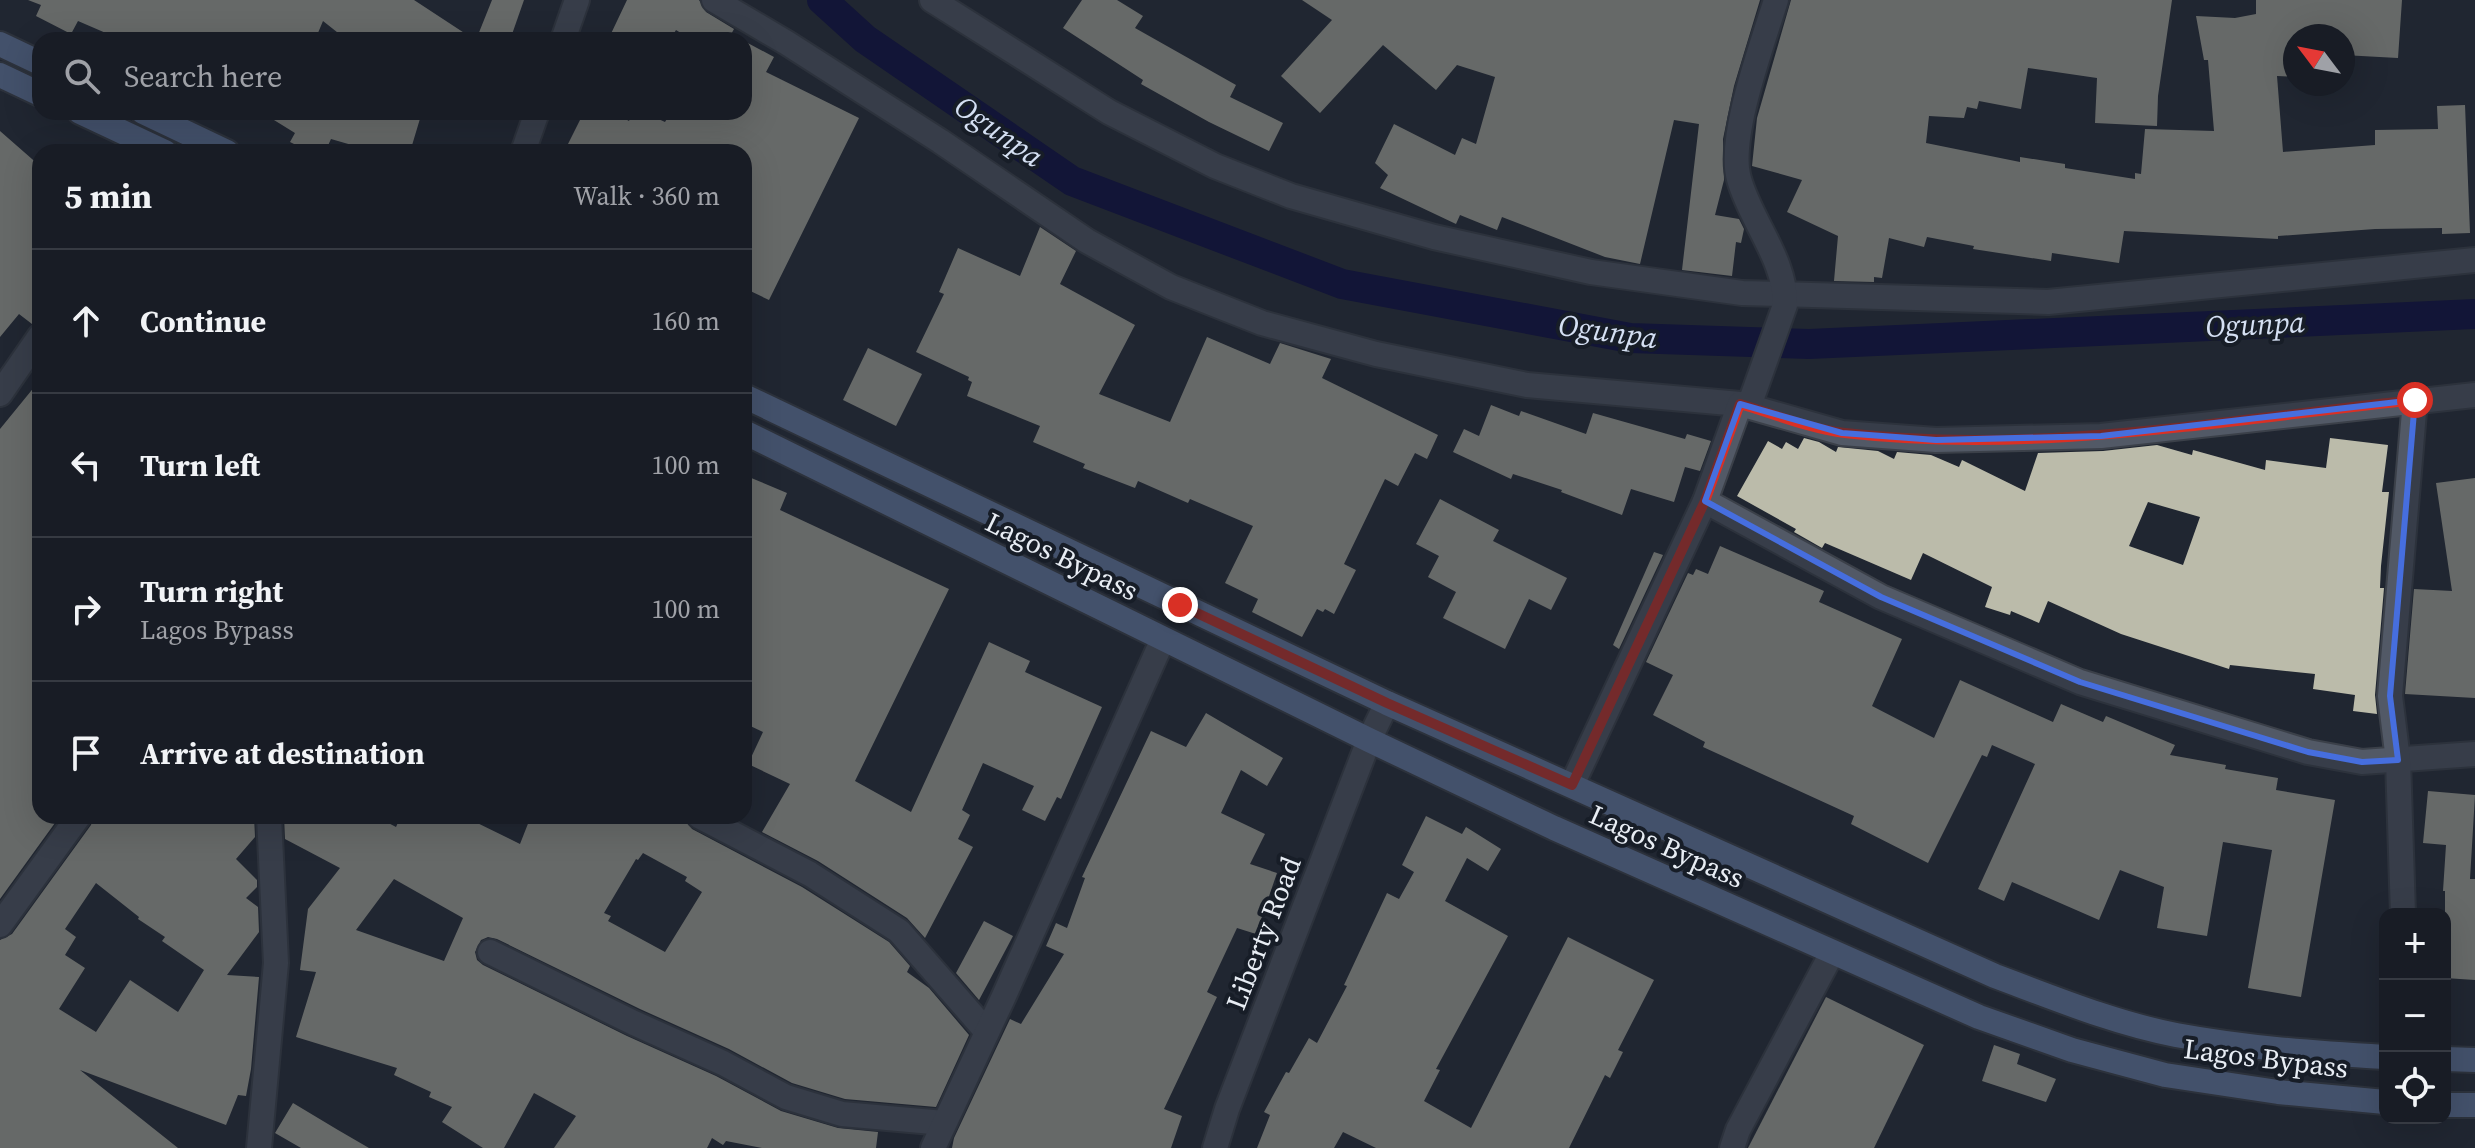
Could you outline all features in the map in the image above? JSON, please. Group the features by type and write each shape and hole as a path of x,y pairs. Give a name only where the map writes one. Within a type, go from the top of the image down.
{"main road":[{"path":"0,44 32,59"},
{"path":"0,75 32,90"},
{"path":"97,120 148,144"},
{"path":"160,120 210,144"},
{"name":"Lagos Bypass","path":"752,400 1387,703 1981,970 2083,1009 2174,1034 2281,1051 2379,1057"},
{"name":"Lagos Bypass","path":"752,436 1554,828 1979,1017 2072,1050 2165,1075 2278,1092 2379,1101"},
{"path":"2451,1059 2475,1060"},
{"path":"2451,1105 2475,1105"}],"street":[{"path":"566,32 577,0"},
{"path":"714,0 940,141 1087,241 1184,293 1276,327 1376,354 1512,382 1744,405 1842,433 1936,440 2101,436 2475,395"},
{"path":"932,0 1109,112 1215,166 1291,196 1434,237 1591,272 1786,300 2048,302 2475,260"},
{"path":"1572,785 1705,501 1786,300 1778,268 1738,179 1736,159 1741,123 1776,0"},
{"path":"526,144 534,120"},
{"path":"0,394 32,348"},
{"path":"2403,908 2398,760 2390,696 2415,400"},
{"path":"1705,501 1881,597 2080,682 2308,752 2362,762 2475,754"},
{"path":"933,1148 1163,639"},
{"name":"Liberty Road","path":"1215,1148 1369,740 1387,703"},
{"path":"0,925 73,824"},
{"path":"259,1148 276,963 269,824"},
{"path":"714,824 810,874 899,931 987,1032"},
{"path":"490,952 723,1063 786,1097 842,1114 944,1123"},
{"path":"1732,1148 1738,1130 1832,953"}],"highlighted area":[{"path":"2415,400 2390,696 2398,760 2362,762 2308,752 2080,682 1881,597 1705,501 1740,404 1842,433 1936,440 2101,436"}],"building":[{"path":"28,0 414,0 463,32 337,32 323,21 318,32 103,32 78,21 72,32 67,32 36,16 41,5"},
{"path":"492,0 524,0 513,32 479,32"},
{"path":"627,0 699,0 706,12 734,29 732,32 612,32"},
{"path":"1082,0 1117,0 1143,16 1135,28 1236,85 1230,97 1283,123 1269,151 1141,84 1143,80 1063,28"},
{"path":"1302,0 1760,0 1734,86 1723,139 1724,180 1715,215 1739,219 1744,229 1741,243 1736,242 1732,276 1682,270 1699,124 1674,120 1640,264 1605,257 1502,217 1497,230 1460,215 1456,224 1380,188 1388,175 1375,163 1394,124 1455,155 1462,138 1476,144 1495,77 1457,65 1436,90 1383,45 1320,113 1281,76 1332,20"},
{"path":"1791,0 2172,0 2158,96 2157,126 2095,123 2097,78 2028,68 2021,109 1979,101 1977,109 1967,107 1964,118 1929,116 1926,143 2020,162 2020,157 2065,164 2065,168 2135,179 2135,173 2141,174 2145,129 2214,131 2208,60 2204,60 2196,16 2235,18 2256,14 2256,0 2402,0 2398,58 2355,56 2355,24 2283,24 2283,76 2277,76 2283,152 2375,145 2375,130 2438,129 2437,106 2465,105 2470,233 2442,234 2442,228 2375,229 2278,236 2278,239 2124,231 2119,263 2052,253 2051,261 1973,249 1974,246 1927,237 1924,247 1889,238 1882,278 1874,277 1874,282 1834,281 1838,236 1787,212 1802,180 1752,166 1757,118"},
{"path":"752,45 774,57 766,72 859,118 769,300 752,292 752,144 568,144 580,120 752,120"},
{"path":"274,120 420,120 412,144 348,144 331,139 329,144 294,144 290,142 295,133"},
{"path":"0,131 32,159 32,324 19,314 0,337"},
{"path":"1040,227 1076,251 1060,284 1135,325 1099,394 1170,422 1207,337 1270,364 1280,343 1331,359 1322,378 1438,435 1427,459 1415,453 1398,486 1385,479 1344,564 1356,570 1334,614 1317,609 1302,637 1252,612 1258,599 1225,583 1253,526 1138,481 1135,488 1083,468 1085,464 1033,442 1040,426 967,396 972,382 968,380 969,377 916,352 944,294 939,292 958,248 1020,276"},
{"path":"868,348 922,374 896,426 843,400"},
{"path":"32,390 32,824 54,824 0,899 0,429"},
{"path":"1491,405 1519,416 1521,411 1586,434 1593,413 1685,439 1687,434 1711,441 1700,471 1685,467 1674,502 1631,489 1622,515 1513,474 1511,479 1453,452 1464,429 1479,436"},
{"path":"1804,438 1836,452 1838,447 1878,451 1894,459 1897,452 1931,455 1959,467 1962,460 2025,491 2038,453 2157,445 2192,455 2193,450 2265,470 2266,460 2326,468 2330,438 2388,445 2382,492 2389,492 2381,566 2380,588 2384,588 2375,695 2377,714 2353,711 2355,695 2313,689 2315,674 2230,665 2229,669 2121,634 2048,601 2039,623 2011,611 2010,615 1985,607 1992,587 1923,553 1911,580 1825,543 1822,548 1794,532 1796,529 1737,496 1768,441 1782,449 1786,442 1798,449","holes":["2148,502 2200,517 2183,565 2129,546"]},
{"path":"752,478 787,493 780,510 949,589 855,781 911,812 989,642 1030,661 1025,672 1102,707 1061,799 1057,797 1045,821 1022,810 1034,786 983,763 962,810 970,815 958,839 973,847 925,938 907,918 818,861 762,832 790,784 752,766 752,755 763,732 752,727"},
{"path":"2475,478 2475,698 2405,694 2414,589 2452,591 2436,483"},
{"path":"1440,499 1499,530 1493,541 1567,578 1551,610 1529,599 1505,649 1443,618 1456,592 1428,577 1439,556 1416,544"},
{"path":"1720,546 1824,591 1819,602 1902,639 1872,706 1934,738 1960,680 2053,722 2061,704 2103,722 2106,716 2175,745 2170,755 2278,778 2276,790 2335,800 2301,997 2248,988 2272,850 2223,842 2207,936 2157,928 2164,887 2120,870 2099,920 2012,882 2004,901 1978,889 2035,764 1992,745 1987,757 1982,755 1928,863 1851,824 1854,816 1703,747 1705,742 1653,715 1673,675 1646,662 1688,573 1693,575 1696,569 1708,574"},
{"path":"1654,552 1663,555 1619,649 1613,645"},
{"path":"1206,713 1283,758 1267,786 1241,770 1221,813 1265,834 1250,864 1277,873 1256,934 1237,928 1207,992 1217,997 1164,1109 1182,1116 1171,1148 952,1148 1010,1019 1021,1024 1064,954 1046,946 1056,923 1067,928 1085,878 1082,877 1151,731 1186,747"},
{"path":"2428,791 2475,795 2470,879 2475,879 2475,980 2451,978 2451,908 2445,908 2443,891 2446,845 2423,843"},
{"path":"1426,816 1462,834 1466,827 1501,849 1488,871 1467,858 1445,901 1508,936 1436,1069 1440,1070 1424,1101 1471,1128 1568,937 1654,980 1618,1050 1623,1052 1610,1078 1605,1075 1569,1148 1376,1148 1343,1132 1334,1148 1257,1148 1270,1115 1264,1112 1309,1038 1317,1043 1347,986 1344,985 1387,893 1399,899 1414,872 1402,865"},
{"path":"91,824 254,824 255,837 236,859 257,880 257,887 246,898 258,907 259,932 227,975 259,977 251,1069 246,1096 238,1095 226,1125 80,1070 178,1148 0,1148 0,940 12,934","holes":["96,883 138,919 165,937 162,941 204,970 178,1012 130,980 96,1032 59,1009 85,968 65,955 76,937 65,929"]},
{"path":"284,824 390,824 396,827 397,824 479,824 520,844 528,824 688,824 692,829 802,887 889,942 910,966 907,972 929,988 969,1035 936,1107 845,1099 792,1083 729,1049 488,937 481,940 475,952 477,960 483,965 716,1076 781,1111 838,1128 878,1132 876,1148 762,1148 726,1141 723,1145 712,1138 707,1148 554,1148 576,1116 534,1093 504,1148 483,1148 442,1122 452,1107 429,1097 431,1092 394,1075 397,1068 296,1037 316,972 300,970 308,909 340,868 285,839","holes":["643,853 687,877 685,881 702,892 665,952 608,921 611,916 604,913 636,859","394,879 463,918 444,961 356,930"]},
{"path":"984,921 1013,936 979,1000 956,973"},
{"path":"1826,997 1924,1045 1874,1148 1748,1148"},
{"path":"1994,1045 2020,1054 2017,1064 2056,1079 2046,1102 1982,1081"},
{"path":"293,1103 369,1148 301,1148 275,1133"}],"waterway":[{"name":"Ogunpa","path":"822,0 865,39 1072,181 1342,284 1630,338 1809,344 2475,314"}],"route":[{"path":"1180,605 1387,703 1572,785 1705,501 1740,404 1842,433 1936,440 2101,436 2415,400"}]}
